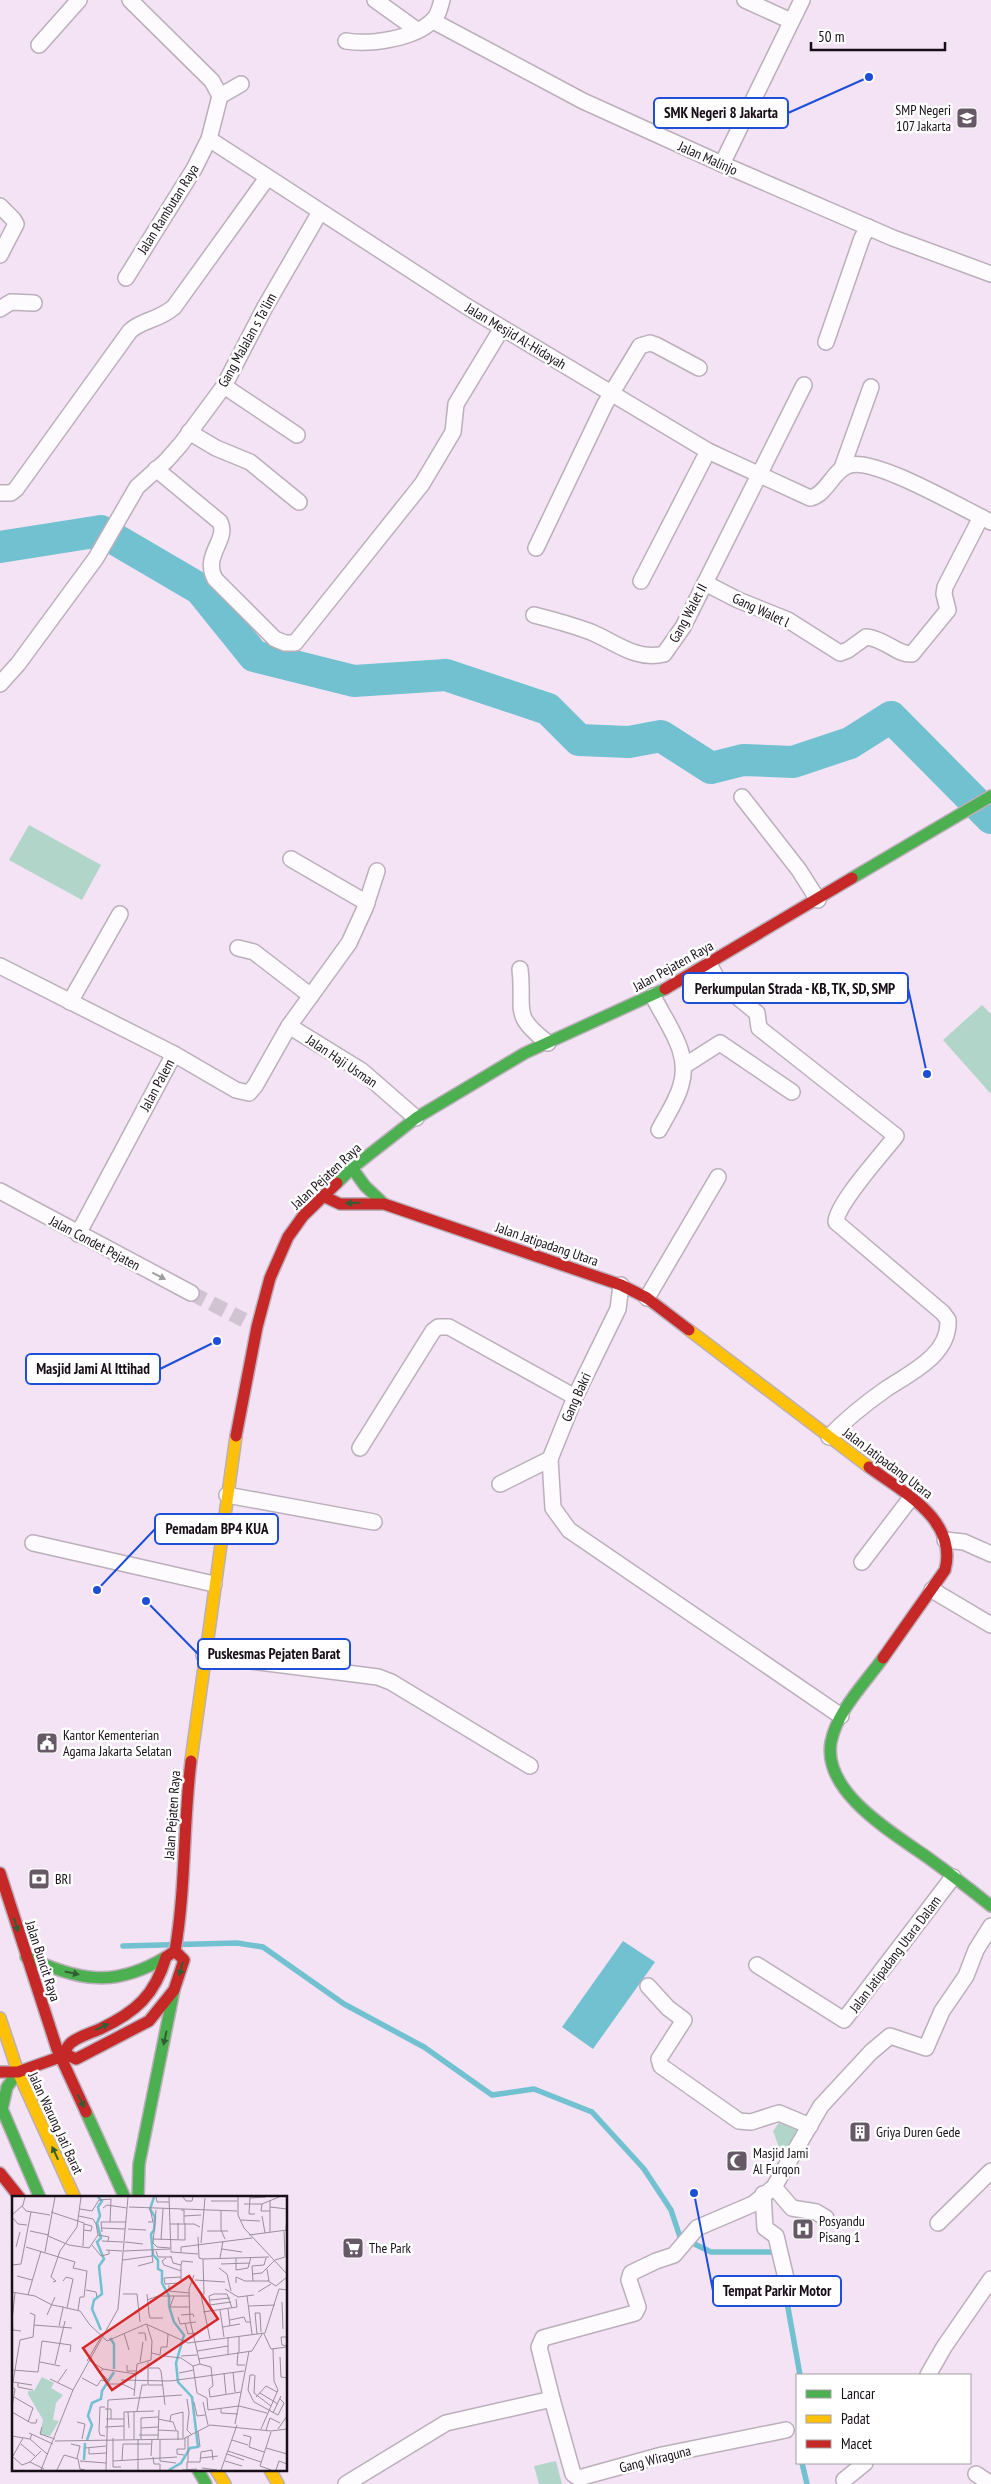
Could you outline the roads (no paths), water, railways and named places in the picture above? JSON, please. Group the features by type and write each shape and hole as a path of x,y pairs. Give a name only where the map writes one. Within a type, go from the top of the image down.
{"street":[{"path":"40,45 79,0"},
{"path":"130,0 212,81 220,96 209,140"},
{"path":"375,0 417,30"},
{"path":"346,41 377,42 417,30 434,21 442,0"},
{"path":"745,0 791,21"},
{"path":"722,164 802,0"},
{"name":"Jalan Malinjo","path":"434,21 583,101 868,227 991,274"},
{"path":"220,96 241,84"},
{"name":"Jalan Mesjid Al-Hidayah","path":"209,140 502,328 708,450 760,476 806,497 813,498 842,468"},
{"name":"Jalan Rambutan Raya","path":"126,278 194,169 209,140"},
{"path":"0,493 11,493 16,489 130,332 141,324 165,315 174,307 267,178"},
{"path":"0,206 16,224 0,255"},
{"name":"Gang MaJalan s Ta'lim","path":"0,684 18,664 96,558 137,486 166,461 224,386 264,307 320,212"},
{"path":"826,342 862,238 868,227"},
{"path":"0,309 11,302 34,303"},
{"path":"156,469 220,522 222,532 210,567 215,580 275,639 285,643 295,643 422,484 453,432 456,404 502,328"},
{"path":"536,548 610,393 636,351 644,344 656,345 699,368"},
{"path":"224,386 297,435"},
{"name":"Gang Walet II","path":"534,616 560,621 592,633 621,648 655,656 664,654 673,644 705,583 804,386"},
{"path":"842,468 871,387"},
{"path":"189,432 216,448 250,462 299,502"},
{"path":"641,581 708,450"},
{"path":"842,468 852,464 874,467 925,489 986,519"},
{"name":"Gang Walet l","path":"705,583 738,600 788,620 840,653 848,650 866,637 878,638 905,654 912,654 948,610 948,602 944,594 945,586 986,519"},
{"name":"Jalan Pejaten Raya","path":"170,1954 184,1960 174,1990 157,2013 141,2027 76,2059 62,2055 70,2043 128,2015 138,2008 155,1987 170,1954 180,1918 187,1790 250,1323 278,1255 303,1216 352,1168 416,1118 525,1053 653,996 991,796"},
{"path":"742,797 799,870 818,900"},
{"path":"292,859 367,903"},
{"path":"174,1054 236,1090 249,1092 255,1086 289,1026 349,943 367,903 377,871"},
{"path":"70,1002 120,914"},
{"path":"238,948 254,952 311,996"},
{"path":"709,964 719,982 757,1012 760,1028 896,1136 853,1191 837,1214 836,1222 943,1313 948,1320 945,1336 930,1359 839,1426 829,1437"},
{"name":"Jalan Palem","path":"0,966 174,1054 78,1234"},
{"path":"520,969 521,1012 524,1021 531,1030 548,1043"},
{"path":"653,996 680,1046 684,1066 681,1086 659,1130"},
{"name":"Jalan Haji Usman","path":"289,1026 362,1071 416,1118"},
{"path":"684,1066 720,1043 792,1092"},
{"name":"Jalan Jatipadang Utara","path":"352,1168 365,1186 384,1204"},
{"path":"647,1298 718,1176"},
{"name":"Jalan Condet Pejaten","path":"0,1191 191,1293"},
{"name":"Jalan Jatipadang Utara","path":"323,1196 340,1204 384,1204 621,1285 647,1298 930,1513 941,1529 945,1540 947,1563 932,1590 834,1727 829,1749 830,1761 842,1784 870,1816 991,1906"},
{"name":"Gang Bakri","path":"550,1459 575,1397 618,1309 621,1285"},
{"path":"360,1448 433,1330 438,1327 449,1328 575,1397"},
{"path":"500,1484 550,1459 553,1508 569,1530 841,1716"},
{"path":"227,1495 374,1522"},
{"path":"862,1562 910,1499"},
{"path":"945,1540 964,1542 991,1554"},
{"path":"33,1544 214,1584"},
{"path":"932,1590 991,1625"},
{"path":"204,1655 378,1677 391,1682 530,1766"},
{"name":"Jalan Buncit Raya","path":"0,1873 21,1944 62,2055"},
{"name":"Jalan Jatipadang Utara Dalam","path":"757,1965 844,2020 953,1877"},
{"path":"789,2291 776,2236 765,2228 768,2190 821,2106 865,2059 890,2036 926,2048 942,2011 966,1976 976,1950 991,1926"},
{"path":"26,1957 56,1970 98,1977 133,1974 170,1954"},
{"path":"648,1986 668,2008 684,2020 659,2059 660,2066 739,2121 751,2122 779,2114 810,2126"},
{"path":"138,2196 138,2164 174,1990"},
{"path":"0,2018 18,2072"},
{"path":"0,2072 18,2072 62,2055 125,2196"},
{"name":"Jalan Warung Jati Barat","path":"39,2196 2,2109 7,2087 18,2072 74,2196"},
{"path":"938,2223 991,2171"},
{"path":"0,2173 18,2196"},
{"path":"768,2190 792,2208 816,2212 826,2218"},
{"name":"Gang Wiraguna","path":"768,2190 753,2204 697,2228 674,2256 656,2260 631,2273 629,2280 638,2307 634,2314 542,2340 539,2347 573,2474 579,2478 662,2455 786,2430"},
{"path":"929,2374 944,2347 991,2279"},
{"path":"346,2484 446,2423 552,2399"},
{"path":"844,2480 864,2464"},
{"path":"199,2472 206,2484"},
{"path":"217,2472 224,2484"},
{"path":"271,2472 278,2484"},
{"path":"976,2474 991,2484"}],"water":[{"path":"623,1941 655,1962 593,2049 562,2027"}],"waterway":[{"path":"0,547 101,531 200,589 254,656 354,681 446,675 548,709 579,740 629,742 661,736 711,768 743,760 793,762 850,743 891,717 991,818"},
{"path":"123,1946 237,1943 263,1947 344,2004 424,2047 492,2095 534,2089 592,2112 644,2169 671,2210 680,2237 711,2252 779,2252"},
{"path":"785,2291 800,2374"},
{"path":"802,2464 807,2484"}],"tunnel":[{"path":"191,1293 244,1320"}],"place":[{"name":"SMK Negeri 8 Jakarta","path":"869,77"},
{"name":"SMP Negeri 107 Jakarta","path":"967,118"},
{"name":"Perkumpulan Strada - KB, TK, SD, SMP","path":"927,1074"},
{"name":"Masjid Jami Al Ittihad","path":"217,1341"},
{"name":"Pemadam BP4 KUA","path":"97,1590"},
{"name":"Puskesmas Pejaten Barat","path":"146,1601"},
{"name":"Kantor Kementerian Agama Jakarta Selatan","path":"47,1743"},
{"name":"BRI","path":"39,1879"},
{"name":"Griya Duren Gede","path":"860,2132"},
{"name":"Masjid Jami Al Furqon","path":"737,2161"},
{"name":"Tempat Parkir Motor","path":"694,2193"},
{"name":"Posyandu Pisang 1","path":"803,2229"},
{"name":"The Park","path":"353,2248"}]}
